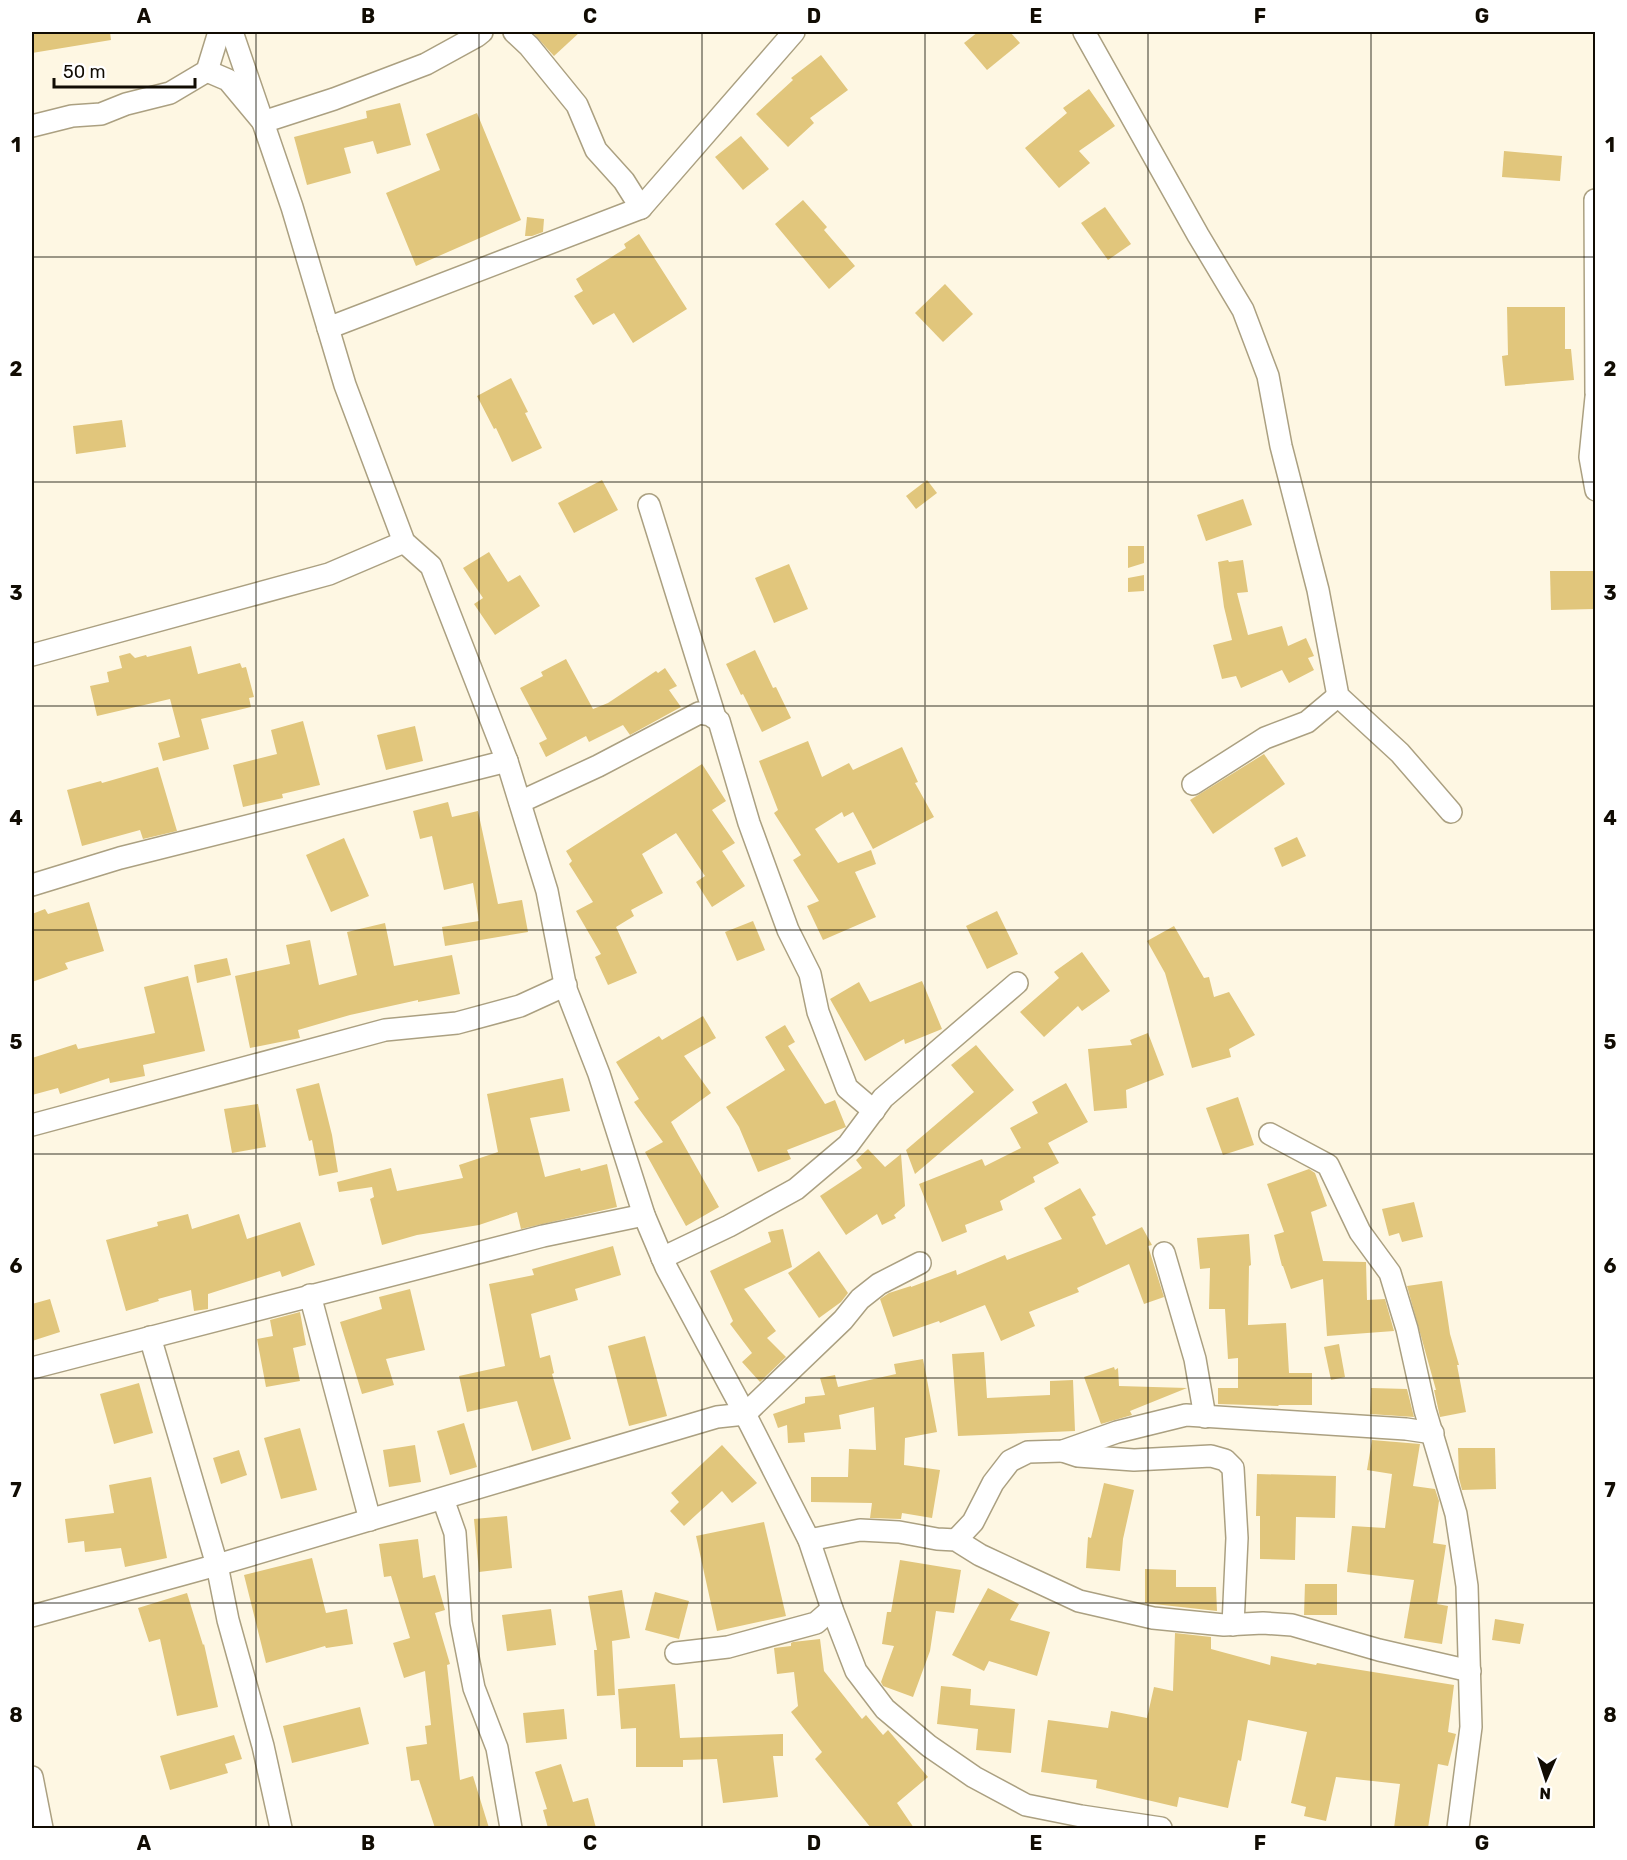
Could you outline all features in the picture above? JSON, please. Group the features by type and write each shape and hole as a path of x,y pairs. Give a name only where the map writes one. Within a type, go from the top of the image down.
{"street":[{"path":"32,126 72,116 100,114 126,104 170,93 207,71 219,32"},
{"path":"232,32 292,207 345,385 404,542 431,566 507,762 547,891 566,986 599,1074 644,1215 662,1258 746,1414 809,1540 856,1671 885,1709 929,1746 974,1777 1026,1805 1161,1828"},
{"path":"263,122 334,99 426,64 482,32"},
{"path":"514,32 529,46 577,105 596,150 624,181 641,208"},
{"path":"328,328 641,208 794,32"},
{"path":"1084,32 1198,235 1243,310 1268,376 1281,446 1318,590 1338,696 1400,753 1451,812"},
{"path":"207,71 228,80 263,122"},
{"path":"1595,200 1596,395 1590,456 1596,490"},
{"path":"649,506 715,717 719,721 749,823 788,930 810,974 818,1012 847,1088 874,1111"},
{"path":"32,655 329,574 404,542"},
{"path":"1193,784 1265,738 1306,722 1338,696"},
{"path":"520,802 598,766 699,713 715,717"},
{"path":"32,885 120,858 507,762"},
{"path":"662,1258 729,1226 796,1189 848,1145 883,1098 1017,983"},
{"path":"32,1125 385,1030 457,1023 520,1006 566,986"},
{"path":"1270,1134 1328,1165 1360,1232 1390,1273 1407,1329 1425,1410 1434,1433 1443,1474 1456,1514 1467,1586 1471,1727 1458,1828"},
{"path":"32,1368 543,1236 644,1215"},
{"path":"1164,1253 1195,1359 1204,1417"},
{"path":"32,1616 217,1565 717,1417 746,1414 843,1320 860,1299 879,1284 920,1263"},
{"path":"310,1295 370,1520"},
{"path":"150,1337 217,1565 228,1620 263,1746 281,1828"},
{"path":"956,1540 973,1522 993,1483 1010,1461 1028,1452 1063,1451 1117,1432 1186,1415 1406,1429 1434,1433"},
{"path":"1063,1451 1078,1456 1134,1460 1211,1456 1225,1460 1233,1468 1237,1539 1233,1625"},
{"path":"442,1499 455,1533 461,1622 474,1688 497,1748 511,1828"},
{"path":"809,1540 860,1530 899,1532 956,1540 980,1555 1079,1601 1153,1618 1233,1625 1263,1623 1292,1625 1379,1650 1470,1671"},
{"path":"676,1653 728,1647 816,1623 832,1609"},
{"path":"32,1777 42,1828"}],"building":[{"path":"32,32 110,32 111,40 32,53"},
{"path":"532,32 580,32 554,56"},
{"path":"978,32 1010,32 1020,43 987,70 964,43"},
{"path":"821,55 848,90 810,118 814,123 788,147 756,114 793,80 791,78"},
{"path":"1089,89 1115,126 1079,151 1090,163 1059,188 1025,148 1067,113 1063,108"},
{"path":"400,103 411,145 377,154 373,141 344,148 351,173 307,185 294,137 367,118 366,111"},
{"path":"477,113 521,220 416,266 386,193 440,170 426,134"},
{"path":"741,136 769,169 743,190 715,157"},
{"path":"1504,151 1562,156 1560,181 1502,177"},
{"path":"803,200 827,227 824,230 855,266 829,289 775,224"},
{"path":"1105,207 1131,244 1108,260 1081,223"},
{"path":"527,217 544,219 543,232 525,236"},
{"path":"639,234 687,309 633,343 614,313 593,325 574,296 583,291 576,279 626,248 624,244"},
{"path":"945,284 973,314 943,342 915,313"},
{"path":"1507,307 1565,307 1565,349 1571,349 1574,380 1505,386 1502,356 1508,355"},
{"path":"511,378 542,448 512,462 477,396"},
{"path":"122,420 126,447 76,454 73,426"},
{"path":"602,480 618,510 574,533 558,503"},
{"path":"927,480 937,493 916,509 906,496"},
{"path":"1243,499 1252,525 1206,541 1197,515"},
{"path":"1128,546 1144,546 1144,563 1128,568"},
{"path":"489,552 508,582 520,575 540,606 495,635 474,604 483,598 463,568"},
{"path":"1228,560 1229,562 1243,560 1248,592 1237,593 1248,635 1282,626 1288,646 1306,638 1314,656 1308,658 1314,670 1289,683 1282,670 1241,688 1236,676 1222,679 1213,645 1232,640 1224,607 1218,562"},
{"path":"789,564 808,609 774,623 755,578"},
{"path":"1550,571 1593,571 1594,609 1551,610"},
{"path":"1144,575 1144,591 1128,592 1128,578"},
{"path":"191,646 198,674 240,663 242,668 246,667 254,697 249,698 251,707 201,719 209,749 163,761 158,743 180,737 170,699 97,716 90,686 109,682 107,672 122,668 119,656 130,653 135,658 146,655 147,657"},
{"path":"755,650 773,688 776,687 791,718 762,732 726,664"},
{"path":"566,659 593,709 608,703 656,671 658,673 665,668 677,686 669,690 681,707 630,735 623,725 589,742 586,736 546,757 539,743 547,739 520,688 543,676 541,672"},
{"path":"303,721 320,785 282,794 283,798 243,807 233,765 277,754 271,730"},
{"path":"415,726 423,761 386,770 377,735"},
{"path":"808,741 822,777 849,763 853,770 902,747 918,782 915,783 934,817 873,849 853,812 844,817 842,812 815,829 838,863 871,850 876,864 855,872 876,917 823,940 807,906 819,901 793,860 801,855 774,813 778,810 759,761"},
{"path":"1264,754 1285,784 1213,834 1190,800"},
{"path":"702,764 726,801 712,810 735,843 722,851 745,886 712,907 696,882 705,876 676,833 642,854 663,893 631,910 634,916 616,927 637,973 608,985 595,957 601,954 576,911 593,902 569,864 572,861 566,851"},
{"path":"158,767 177,831 143,839 140,830 82,846 67,790"},
{"path":"448,802 452,817 478,811 498,904 522,900 528,932 445,946 442,927 479,921 473,883 444,890 432,836 420,839 413,811"},
{"path":"1297,837 1306,856 1282,867 1274,848"},
{"path":"344,838 369,896 331,912 306,855"},
{"path":"89,902 104,951 65,963 68,969 32,982 32,914 45,909 48,914"},
{"path":"997,911 1018,954 987,969 966,926"},
{"path":"753,921 765,950 737,961 725,932"},
{"path":"385,923 394,966 452,955 460,994 418,1002 418,1000 350,1015 298,1030 300,1038 250,1048 235,976 290,964 286,945 310,940 319,985 357,975 347,932"},
{"path":"1174,926 1204,978 1209,977 1214,997 1229,992 1255,1035 1229,1049 1231,1057 1192,1068 1165,973 1147,941"},
{"path":"1082,952 1110,991 1082,1011 1078,1006 1044,1037 1020,1012 1059,978 1054,972"},
{"path":"227,958 231,975 197,983 194,965"},
{"path":"188,976 205,1051 143,1065 145,1076 110,1083 109,1078 60,1094 58,1088 32,1095 32,1058 76,1044 78,1049 155,1033 144,987"},
{"path":"922,981 942,1029 905,1044 904,1039 865,1061 830,999 859,982 870,1002"},
{"path":"703,1016 716,1038 684,1056 711,1093 671,1122 719,1207 686,1226 645,1152 663,1142 634,1102 639,1099 616,1062 659,1036 662,1040"},
{"path":"785,1025 795,1042 788,1046 825,1104 835,1100 846,1127 787,1150 791,1159 758,1172 739,1127 726,1107 785,1070 765,1037"},
{"path":"1148,1033 1164,1075 1126,1090 1127,1108 1094,1111 1088,1049 1132,1045 1130,1040"},
{"path":"976,1045 1014,1090 915,1174 906,1150 974,1092 951,1065"},
{"path":"563,1078 570,1111 530,1118 545,1177 607,1164 617,1207 521,1229 517,1212 479,1225 417,1235 382,1245 370,1199 374,1197 372,1187 339,1192 337,1182 391,1168 397,1191 463,1178 459,1165 498,1152 487,1094"},
{"path":"319,1083 332,1135 338,1172 319,1176 312,1140 309,1141 296,1089"},
{"path":"1066,1083 1088,1122 1048,1143 1059,1163 1033,1177 1035,1182 1000,1201 1003,1210 965,1225 967,1232 942,1242 919,1184 982,1159 985,1166 1021,1148 1010,1128 1038,1113 1032,1102"},
{"path":"1238,1097 1254,1145 1223,1155 1206,1108"},
{"path":"258,1104 266,1147 232,1153 224,1109"},
{"path":"868,1149 885,1167 901,1154 905,1206 894,1215 896,1218 882,1225 877,1214 846,1235 820,1196 862,1168 856,1160"},
{"path":"1309,1169 1315,1173 1327,1206 1311,1212 1323,1261 1366,1262 1367,1300 1385,1299 1394,1331 1327,1336 1323,1279 1291,1289 1274,1235 1284,1232 1267,1184"},
{"path":"1080,1188 1096,1215 1092,1217 1106,1245 1142,1227 1152,1245 1148,1246 1164,1297 1144,1304 1129,1264 1077,1288 1079,1292 1029,1312 1035,1326 1001,1341 985,1305 940,1323 939,1321 893,1337 880,1299 889,1293 956,1270 957,1275 1005,1255 1007,1260 1062,1239 1044,1208"},
{"path":"1414,1202 1423,1237 1402,1242 1399,1233 1389,1236 1382,1209"},
{"path":"188,1214 192,1229 239,1214 247,1239 300,1222 315,1265 282,1277 280,1271 208,1294 208,1309 194,1311 191,1290 126,1311 106,1240 158,1226 157,1222"},
{"path":"783,1229 792,1267 744,1289 776,1331 767,1338 786,1357 760,1382 742,1362 752,1353 730,1324 733,1321 710,1271 771,1242 768,1232"},
{"path":"1249,1234 1251,1265 1249,1266 1248,1325 1286,1323 1289,1373 1312,1373 1312,1405 1218,1404 1218,1388 1238,1388 1238,1358 1228,1359 1225,1309 1209,1309 1210,1268 1200,1269 1197,1238"},
{"path":"613,1246 621,1275 575,1289 578,1300 531,1314 540,1358 550,1355 554,1373 552,1374 571,1439 532,1451 517,1401 467,1412 459,1376 505,1366 489,1284 534,1275 532,1269"},
{"path":"819,1251 848,1293 841,1302 819,1318 788,1273"},
{"path":"1442,1281 1466,1412 1440,1417 1434,1390 1436,1390 1407,1286"},
{"path":"410,1289 425,1350 386,1359 394,1385 362,1394 340,1322 382,1309 379,1297"},
{"path":"50,1299 60,1332 32,1341 32,1304"},
{"path":"300,1312 306,1345 293,1348 300,1381 266,1387 257,1339 273,1336 270,1320"},
{"path":"645,1336 667,1416 629,1426 608,1346"},
{"path":"1339,1344 1345,1377 1331,1380 1324,1347"},
{"path":"984,1352 987,1398 1050,1395 1050,1381 1073,1380 1075,1431 958,1436 952,1354"},
{"path":"923,1359 937,1432 905,1438 904,1465 940,1470 932,1518 902,1513 901,1519 870,1518 872,1503 811,1502 811,1477 848,1477 849,1449 876,1450 874,1407 839,1415 841,1429 804,1433 805,1442 788,1443 787,1425 778,1428 773,1414 805,1403 805,1397 825,1395 820,1378 835,1375 838,1387 896,1374 894,1364"},
{"path":"1114,1367 1115,1370 1118,1368 1119,1386 1187,1388 1130,1411 1132,1415 1101,1424 1084,1377"},
{"path":"139,1383 153,1433 114,1444 100,1394"},
{"path":"1371,1388 1407,1389 1414,1417 1370,1414"},
{"path":"464,1423 477,1467 450,1475 437,1431"},
{"path":"300,1428 317,1490 281,1499 264,1438"},
{"path":"1372,1440 1420,1444 1413,1486 1435,1489 1439,1501 1433,1543 1446,1545 1437,1604 1448,1606 1442,1644 1404,1638 1414,1580 1347,1572 1352,1526 1385,1528 1392,1474 1367,1470"},
{"path":"415,1445 421,1482 389,1487 383,1450"},
{"path":"722,1445 757,1483 732,1503 722,1491 684,1526 670,1511 679,1502 671,1493"},
{"path":"1458,1448 1495,1448 1496,1489 1462,1490 1459,1478"},
{"path":"239,1450 247,1475 221,1484 213,1458"},
{"path":"1257,1474 1336,1476 1335,1518 1296,1517 1295,1560 1260,1559 1260,1516 1256,1516"},
{"path":"151,1477 167,1558 125,1567 121,1548 85,1552 84,1541 68,1543 65,1519 114,1513 109,1485"},
{"path":"1104,1483 1134,1490 1123,1539 1120,1571 1086,1568 1088,1537 1091,1538"},
{"path":"507,1516 512,1568 479,1572 474,1519"},
{"path":"764,1522 786,1616 717,1631 696,1536"},
{"path":"418,1539 423,1578 435,1575 445,1610 435,1613 450,1664 447,1665 460,1780 473,1776 489,1828 435,1828 419,1780 411,1781 406,1747 427,1744 425,1726 431,1725 425,1671 404,1678 393,1643 410,1638 391,1576 384,1577 379,1544"},
{"path":"312,1558 326,1613 347,1609 353,1644 326,1648 325,1646 266,1663 244,1575"},
{"path":"900,1560 961,1570 954,1613 936,1611 930,1651 913,1697 883,1686 881,1682 894,1646 882,1644 887,1612 891,1612"},
{"path":"1145,1569 1176,1570 1176,1587 1216,1587 1217,1611 1145,1603"},
{"path":"1305,1584 1337,1584 1337,1615 1304,1615"},
{"path":"988,1588 1019,1604 1010,1620 1050,1632 1037,1676 989,1661 984,1671 952,1655"},
{"path":"622,1590 630,1638 612,1641 615,1695 597,1696 594,1650 597,1650 588,1596"},
{"path":"655,1592 689,1601 679,1639 645,1630"},
{"path":"187,1593 204,1644 218,1707 177,1716 160,1639 149,1642 138,1608"},
{"path":"551,1609 556,1645 507,1651 502,1615"},
{"path":"1495,1619 1524,1624 1520,1644 1492,1640"},
{"path":"1175,1633 1211,1637 1211,1649 1270,1665 1271,1656 1316,1665 1317,1663 1454,1685 1448,1732 1456,1734 1448,1766 1438,1764 1428,1828 1394,1828 1400,1784 1336,1777 1326,1821 1304,1816 1306,1807 1291,1803 1307,1732 1248,1720 1241,1761 1238,1760 1228,1808 1179,1797 1177,1807 1096,1788 1097,1780 1041,1772 1048,1720 1108,1728 1111,1711 1147,1718 1154,1687 1173,1691"},
{"path":"820,1639 824,1671 862,1719 866,1715 883,1735 888,1730 928,1777 897,1803 914,1828 871,1828 815,1759 822,1752 791,1712 798,1706 794,1672 777,1674 774,1648 791,1646 793,1642"},
{"path":"675,1684 680,1738 783,1734 783,1756 773,1756 778,1797 723,1803 717,1759 683,1760 683,1767 636,1767 636,1728 621,1729 618,1689"},
{"path":"941,1686 971,1689 970,1705 1015,1709 1011,1753 976,1750 978,1729 937,1724"},
{"path":"360,1707 369,1744 292,1763 283,1726"},
{"path":"564,1709 567,1739 526,1743 523,1713"},
{"path":"234,1735 242,1759 225,1764 228,1773 170,1790 160,1756"},
{"path":"561,1764 573,1802 588,1798 596,1828 548,1828 543,1810 547,1809 535,1772"}]}
